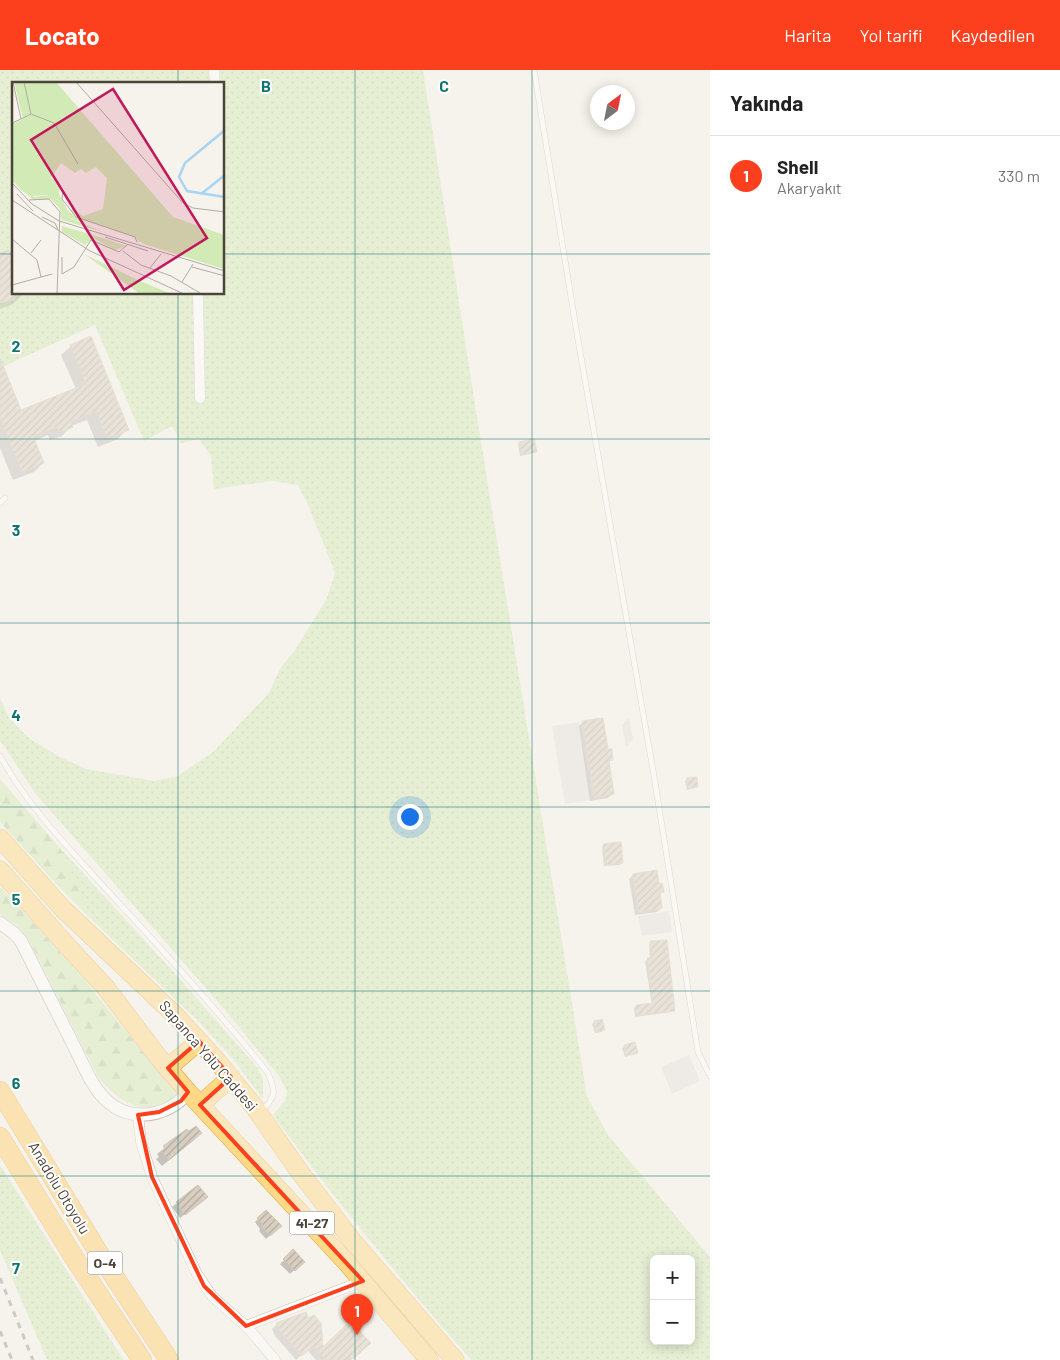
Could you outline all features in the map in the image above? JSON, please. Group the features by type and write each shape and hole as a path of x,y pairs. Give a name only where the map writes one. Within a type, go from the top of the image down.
{"highway":[{"name":"Sapanca Yolu Caddesi","path":"0,838 63,909 148,988 200,1041 260,1114 295,1165 355,1244 454,1360"},
{"name":"41-27","path":"0,870 58,937 106,988 168,1068 194,1098 292,1202 363,1281 430,1360"},
{"path":"168,1068 200,1041"},
{"path":"194,1098 231,1077"},
{"name":"Anadolu Otoyolu","path":"0,1091 98,1252 169,1360"},
{"name":"Anadolu Otoyolu","path":"0,1137 73,1256 142,1360"}],"street":[{"path":"198,295 200,398"},
{"path":"0,923 14,933 21,941 96,1087 111,1104 120,1110 138,1115 148,1115 159,1112 181,1101 194,1098"},
{"path":"138,1115 141,1142 152,1177 196,1274 212,1296 246,1326 275,1360"},
{"path":"246,1326 363,1281"}],"lane":[{"path":"534,70 577,334 654,776 698,1052 710,1076"},
{"path":"0,503 5,498"},
{"path":"0,756 34,805 72,852 156,943 268,1073 273,1085 274,1095 272,1101 260,1114"}],"highlighted area":[{"path":"199,1041 231,1077 200,1105 363,1281 246,1326 204,1286 152,1177 138,1115 159,1112 181,1101 188,1092 168,1068"}],"green space":[{"path":"0,70 423,70 587,1096 608,1135 710,1257 710,1360 471,1360 369,1240 273,1115 285,1101 287,1091 279,1076 225,1010 35,793 0,740 0,698 9,718 30,739 58,756 86,769 154,781 178,776 213,752 269,693 281,667 293,653 326,600 335,573 309,507 298,485 272,481 214,489 211,456 199,439 181,443 172,426 144,441 95,325 0,368"},
{"path":"0,779 60,848 92,920 57,885 0,822"},
{"path":"60,848 258,1068 263,1079 263,1099 233,1059 198,1021 92,920"},
{"path":"0,886 80,974 178,1096 157,1106 140,1107 116,1095 98,1077 29,940 17,925 0,914"},
{"path":"0,1165 124,1360 47,1360 0,1250"}],"shaded area":[{"path":"629,717 633,739 626,747 622,725"},
{"path":"579,722 592,800 565,804 552,726"},
{"path":"669,911 672,932 642,936 638,916"},
{"path":"689,1055 700,1081 672,1094 661,1067"}],"building":[{"path":"8,250 12,262 12,295 14,295 14,299 0,303 0,253"},
{"path":"91,336 129,430 107,438 96,411 71,422 73,427 60,432 57,427 33,436 44,463 22,472 0,417 0,358 21,410 86,384 70,345"},
{"path":"534,439 537,452 522,455 519,442"},
{"path":"603,718 608,749 612,749 613,760 609,760 614,794 594,797 582,721"},
{"path":"697,777 698,787 688,789 687,778"},
{"path":"621,842 623,863 606,865 603,844"},
{"path":"657,870 659,884 662,883 664,892 660,893 662,908 639,912 633,874"},
{"path":"667,940 675,1011 636,1015 636,1005 653,1003 647,958 652,958 650,941"},
{"path":"602,1019 605,1030 596,1032 594,1021"},
{"path":"635,1042 638,1053 626,1056 624,1045"},
{"path":"196,1126 202,1133 169,1160 162,1152 165,1149 163,1146 187,1129 189,1131"},
{"path":"198,1185 208,1197 185,1215 176,1202"},
{"path":"266,1210 282,1226 270,1236 257,1218"},
{"path":"293,1249 305,1262 295,1271 283,1259"},
{"path":"306,1312 308,1318 314,1315 321,1323 323,1347 350,1321 371,1343 353,1359 350,1357 347,1360 326,1360 313,1346 302,1356 280,1331 276,1323"}],"railway":[{"path":"0,1278 33,1360"},
{"path":"0,1331 12,1360"}],"place":[{"name":"Shell","path":"357,1335"}]}
